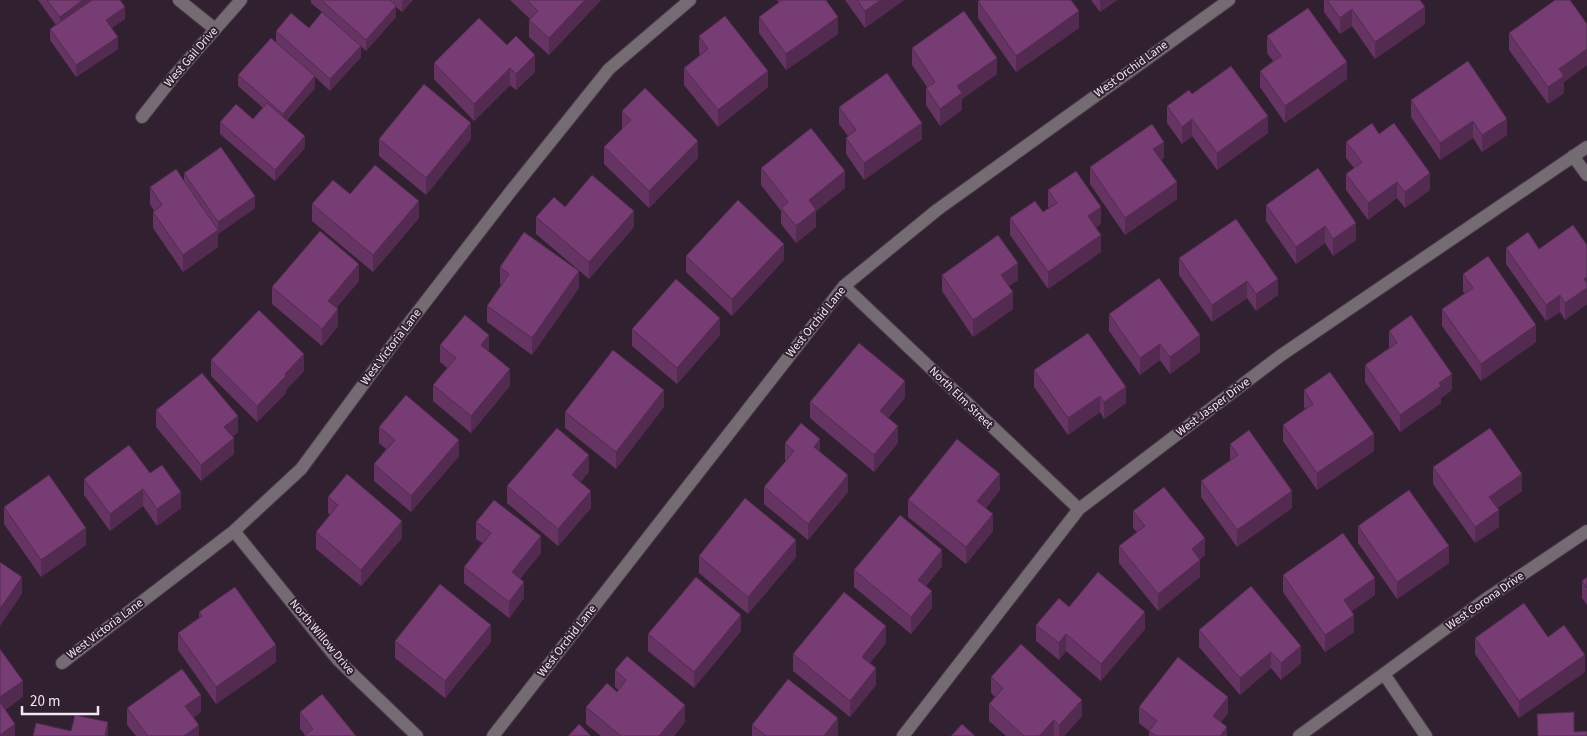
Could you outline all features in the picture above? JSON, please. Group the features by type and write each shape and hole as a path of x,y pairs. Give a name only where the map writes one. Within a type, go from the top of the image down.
{"street":[{"path":"179,0 215,29"},
{"name":"West Gail Drive","path":"142,117 175,75 241,0"},
{"name":"West Victoria Lane","path":"62,663 234,531 301,469 399,336 511,191 609,70 690,0"},
{"name":"West Orchid Lane","path":"494,736 844,286 936,210 1227,0"},
{"name":"West Jasper Drive","path":"904,736 1079,509 1280,356 1587,147"},
{"path":"1573,156 1587,175"},
{"name":"North Elm Street","path":"844,286 1079,509"},
{"name":"North Willow Drive","path":"234,531 338,660 417,736"},
{"name":"West Corona Drive","path":"1299,736 1486,599 1587,531"},
{"path":"1384,674 1426,736"}],"building":[{"path":"47,0 83,0 60,17"},
{"path":"92,0 120,0 125,7 106,20 118,37 76,65 50,29"},
{"path":"321,0 390,0 396,6 366,40"},
{"path":"527,0 585,0 549,38 529,20 538,11"},
{"path":"782,0 826,0 838,17 786,54 759,17"},
{"path":"857,0 881,0 865,11"},
{"path":"1071,0 1079,11 1016,56 978,1"},
{"path":"1327,0 1420,0 1425,7 1375,42 1352,9 1340,18"},
{"path":"1555,0 1570,0 1587,24 1587,49 1559,69 1564,76 1548,87 1509,33"},
{"path":"1308,8 1347,62 1285,106 1260,71 1281,56 1267,36"},
{"path":"964,11 997,58 957,86 962,93 940,109 926,88 935,82 912,48"},
{"path":"322,12 361,46 330,79 276,31 291,13 309,28"},
{"path":"725,16 768,71 718,110 684,68 708,49 699,36"},
{"path":"479,18 507,45 516,36 535,55 516,74 510,68 474,104 434,63"},
{"path":"271,38 315,76 283,114 238,75"},
{"path":"1468,61 1507,119 1482,135 1473,121 1440,143 1411,100"},
{"path":"1231,66 1268,116 1217,153 1192,119 1182,127 1167,106 1189,90 1192,94"},
{"path":"887,73 922,123 864,163 846,138 856,130 839,107"},
{"path":"424,84 471,123 426,178 379,139"},
{"path":"645,88 698,141 649,191 604,147 631,120 622,111"},
{"path":"267,103 305,136 275,170 220,122 236,104 253,119"},
{"path":"1372,123 1379,134 1394,123 1430,173 1405,192 1397,182 1368,203 1346,174 1362,162 1346,142"},
{"path":"1152,124 1164,142 1153,149 1177,182 1125,218 1090,167"},
{"path":"811,128 845,171 809,200 816,210 796,226 781,208 788,202 761,168"},
{"path":"221,147 255,196 218,222 184,173"},
{"path":"375,165 419,201 373,255 312,204 333,180 350,194"},
{"path":"1318,168 1356,223 1333,239 1325,226 1296,247 1266,205"},
{"path":"176,169 218,230 183,255 153,212 162,205 150,187"},
{"path":"1076,171 1101,207 1088,216 1101,235 1048,272 1010,218 1035,201 1043,212 1057,203 1048,190"},
{"path":"592,175 634,211 589,262 536,217 554,197 565,207"},
{"path":"738,200 784,244 732,299 686,256"},
{"path":"1236,219 1278,279 1256,294 1247,281 1212,305 1179,258"},
{"path":"1573,225 1587,245 1587,277 1584,279 1587,283 1587,288 1565,303 1560,295 1546,305 1506,248 1528,232 1539,249"},
{"path":"320,231 359,264 328,301 338,309 322,329 272,287"},
{"path":"524,232 579,271 532,338 487,306 509,274 500,267"},
{"path":"998,235 1018,263 1001,275 1013,292 973,320 942,275"},
{"path":"1488,256 1536,325 1481,364 1442,309 1473,288 1463,274"},
{"path":"1159,278 1200,335 1170,357 1160,344 1140,358 1109,314"},
{"path":"676,279 720,318 677,368 632,329"},
{"path":"259,310 304,354 257,406 211,360"},
{"path":"465,315 489,335 481,345 510,369 471,416 433,385 456,358 440,345"},
{"path":"1411,315 1452,374 1439,383 1441,386 1400,415 1365,365 1397,343 1389,331"},
{"path":"1088,333 1126,387 1104,402 1100,396 1068,418 1034,370"},
{"path":"859,343 905,381 880,411 898,426 874,455 810,402"},
{"path":"613,350 664,390 616,452 565,412"},
{"path":"1330,372 1374,434 1317,473 1283,425 1313,404 1304,390"},
{"path":"202,373 238,416 224,427 234,438 201,465 156,410"},
{"path":"406,395 459,440 411,496 374,464 395,440 379,427"},
{"path":"801,423 820,439 814,447 848,475 808,524 764,487 794,451 785,443"},
{"path":"557,428 589,455 572,475 591,491 558,529 507,486"},
{"path":"1490,428 1522,474 1489,497 1499,510 1475,527 1433,467"},
{"path":"1249,430 1292,491 1237,530 1201,481 1238,455 1230,444"},
{"path":"957,439 1000,474 977,501 993,514 966,547 908,500"},
{"path":"129,445 150,473 162,465 181,492 157,509 143,489 110,514 84,479"},
{"path":"347,474 402,521 361,570 316,532 338,505 328,497"},
{"path":"49,475 86,528 41,560 4,507"},
{"path":"1164,487 1205,538 1192,549 1200,560 1158,594 1119,546 1145,526 1133,511"},
{"path":"1409,490 1449,546 1397,582 1358,526"},
{"path":"745,498 796,540 748,597 699,556"},
{"path":"494,500 541,536 512,572 524,582 509,602 464,567 491,533 476,522"},
{"path":"900,515 942,550 918,580 932,591 911,617 854,570"},
{"path":"1343,533 1375,578 1344,600 1354,615 1325,635 1283,575"},
{"path":"0,562 22,577 0,609"},
{"path":"1098,572 1145,612 1101,664 1066,634 1059,643 1036,625 1059,598 1069,607"},
{"path":"696,577 741,615 694,672 648,634"},
{"path":"1587,577 1587,588 1582,581"},
{"path":"440,584 491,625 445,681 395,641"},
{"path":"1251,586 1301,646 1281,663 1271,652 1240,678 1199,630"},
{"path":"235,587 276,645 216,687 178,633 202,616 199,612"},
{"path":"844,592 886,626 862,657 876,668 850,701 793,654"},
{"path":"1524,603 1548,637 1564,625 1585,655 1519,701 1475,638"},
{"path":"1021,644 1082,700 1059,725 1054,720 1039,736 1024,736 989,704 1003,688 991,677"},
{"path":"0,649 23,681 0,697"},
{"path":"627,656 685,705 659,736 621,736 586,707 607,683 617,692 626,680 615,670"},
{"path":"1178,657 1228,697 1213,716 1227,727 1220,736 1156,736 1149,731 1157,721 1139,707"},
{"path":"182,669 201,695 185,706 199,725 184,736 148,736 127,708"},
{"path":"788,679 838,718 824,736 766,736 752,725"},
{"path":"322,694 356,736 304,736 313,729 300,712"},
{"path":"0,702 15,724 0,735"},
{"path":"1574,712 1574,732 1587,731 1587,736 1538,736 1537,714"},
{"path":"75,715 108,722 105,736 33,736 36,723 71,731"},
{"path":"579,724 591,736 568,736"},
{"path":"962,724 975,736 951,736"}]}
